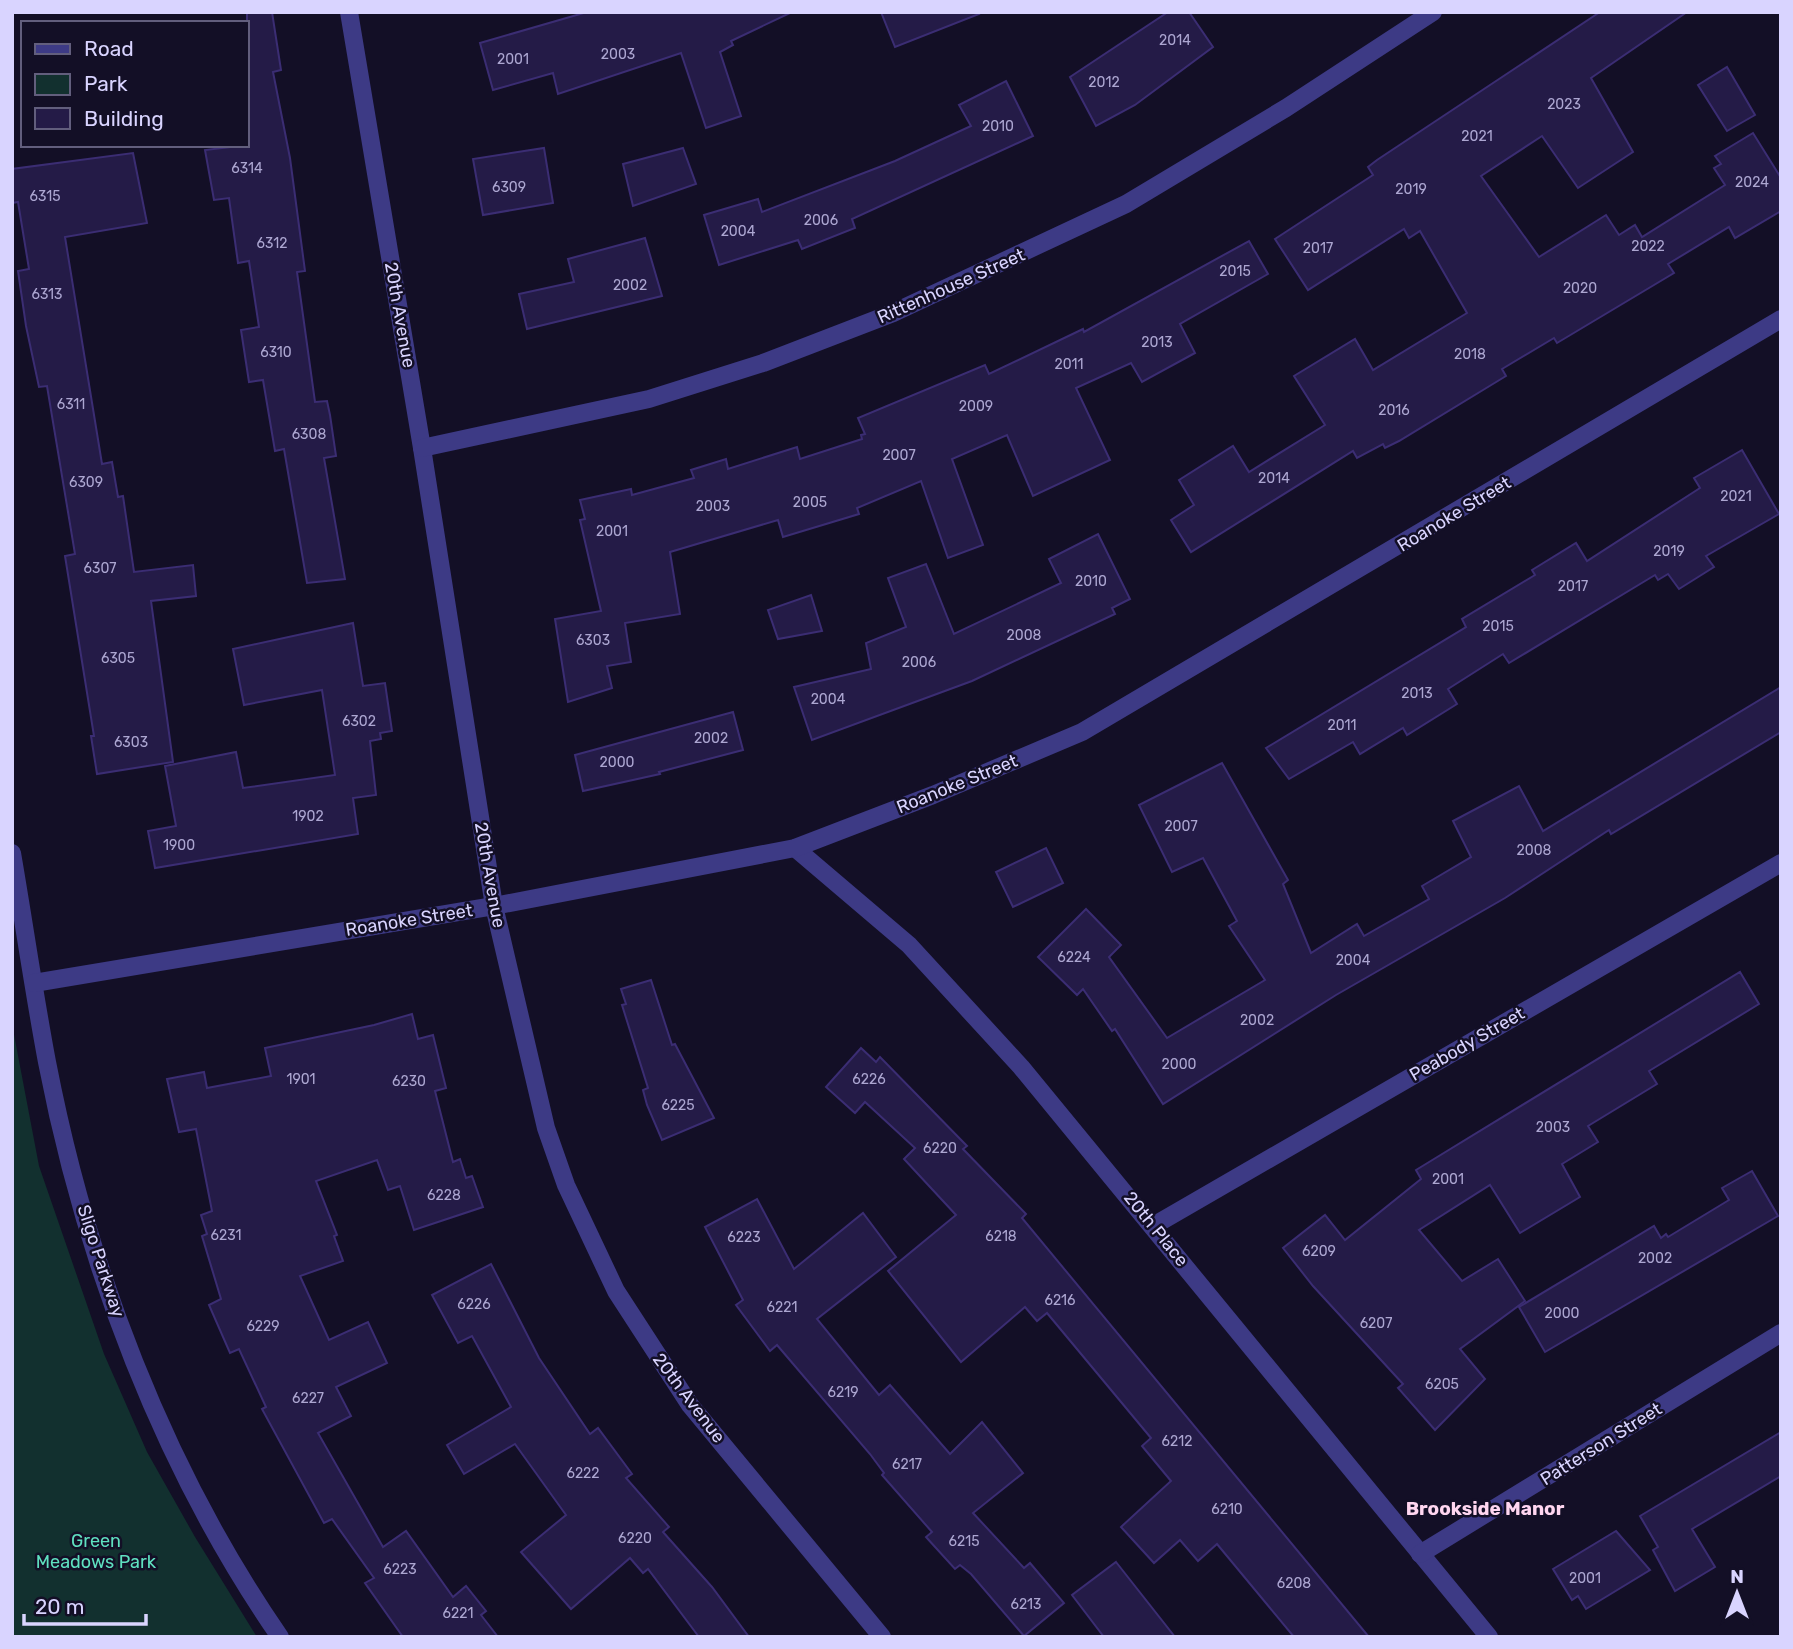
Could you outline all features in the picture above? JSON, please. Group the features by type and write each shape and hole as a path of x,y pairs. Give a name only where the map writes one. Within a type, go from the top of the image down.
{"street":[{"name":"Rittenhouse Street","path":"422,448 649,399 763,363 893,313 1126,204 1286,108 1433,12"},
{"name":"20th Avenue","path":"351,13 494,906 546,1128 566,1185 616,1291 690,1405 882,1637"},
{"name":"Roanoke Street","path":"34,983 494,906 796,848 933,795 1082,732 1781,319"},
{"name":"20th Place","path":"796,848 928,966 1021,1067 1489,1637"},
{"name":"Sligo Parkway","path":"12,853 47,1064 70,1163 101,1269 153,1405 224,1552 281,1637"},
{"name":"Peabody Street","path":"1153,1226 1781,863"},
{"name":"Patterson Street","path":"1420,1555 1781,1333"}],"green space":[{"name":"Green Meadows Park","path":"12,1024 39,1166 104,1354 147,1452 195,1537 257,1637 12,1637"}],"building":[{"path":"247,12 272,12 281,70 273,72 290,158 305,271 297,272 315,402 327,401 330,415 336,456 324,458 345,579 307,583 284,449 275,451 263,380 249,382 241,330 259,327 249,261 238,263 229,198 214,200 205,150 248,147"},
{"path":"587,12 792,12 731,41 733,45 720,52 741,116 706,128 681,53 558,94 553,73 493,90 480,43"},
{"path":"881,12 978,12 979,14 895,47"},
{"path":"1168,12 1189,12 1213,47 1135,105 1096,126 1070,77"},
{"path":"1600,12 1687,12 1591,78 1633,152 1578,188 1542,136 1481,176 1539,257 1606,215 1619,235 1635,225 1642,237 1725,185 1714,168 1721,164 1715,156 1753,133 1781,178 1781,211 1735,238 1729,227 1668,264 1674,273 1557,343 1554,338 1502,369 1506,376 1399,441 1385,448 1383,444 1357,458 1353,451 1191,552 1171,520 1194,505 1179,480 1233,446 1249,472 1325,425 1294,376 1355,339 1373,370 1467,313 1420,231 1409,238 1404,229 1308,290 1275,239 1373,175 1368,167 1377,160"},
{"path":"1727,67 1755,115 1727,131 1698,85"},
{"path":"1006,81 1033,136 852,219 855,228 802,249 798,240 719,265 704,215 758,199 762,212 895,161 971,126 959,105"},
{"path":"544,148 553,203 483,215 473,159"},
{"path":"683,148 696,184 633,206 623,164"},
{"path":"133,153 147,223 65,237 102,464 112,462 118,497 123,496 134,572 193,565 196,596 151,601 173,762 97,774 91,736 94,736 65,556 75,554 47,386 39,387 26,326 18,271 29,269 18,202 12,203 12,169"},
{"path":"645,238 662,296 527,329 519,294 574,282 568,259"},
{"path":"1249,241 1268,274 1180,324 1195,353 1142,382 1131,363 1076,388 1110,460 1033,496 1007,435 952,459 983,545 948,558 921,481 857,508 859,514 783,537 778,520 670,552 680,614 625,623 631,662 607,666 612,688 568,702 555,619 601,611 580,520 585,519 580,500 631,489 632,495 694,478 691,470 726,459 728,469 797,447 800,459 862,439 861,435 865,434 858,418 985,365 989,374 1083,329 1084,332"},
{"path":"1742,450 1779,514 1706,556 1714,567 1679,589 1668,574 1658,580 1655,575 1509,663 1503,654 1448,689 1457,704 1407,735 1403,728 1360,754 1353,742 1289,779 1266,748 1466,627 1462,619 1535,575 1532,570 1576,543 1587,561 1700,488 1694,478"},
{"path":"1098,534 1130,599 1112,608 1115,614 972,681 812,740 794,687 871,669 866,643 906,627 888,578 926,564 954,634 1061,583 1049,559"},
{"path":"811,595 822,631 778,639 768,610"},
{"path":"353,623 363,686 385,683 392,731 380,733 381,739 370,741 376,795 353,798 358,834 155,868 148,831 176,826 165,766 236,752 243,788 335,775 322,690 244,705 233,649"},
{"path":"1781,687 1781,732 1611,834 1609,830 1505,898 1336,995 1163,1104 1115,1029 1112,1031 1083,989 1077,995 1038,957 1086,909 1121,945 1109,957 1167,1038 1265,980 1229,926 1237,921 1203,858 1172,872 1139,805 1222,763 1288,880 1283,884 1311,953 1357,924 1364,936 1429,899 1422,886 1471,857 1453,821 1519,786 1543,831"},
{"path":"733,712 743,750 659,772 660,774 583,791 575,755"},
{"path":"1046,848 1063,883 1013,907 996,872"},
{"path":"1740,972 1759,1004 1649,1071 1657,1084 1588,1126 1598,1142 1562,1164 1580,1197 1520,1233 1490,1185 1419,1230 1462,1281 1498,1259 1525,1301 1460,1349 1485,1379 1435,1430 1398,1388 1403,1384 1313,1286 1283,1248 1325,1215 1345,1240 1421,1179 1416,1170"},
{"path":"651,980 672,1045 675,1044 714,1118 662,1140 647,1105 643,1090 648,1088 622,1005 626,1004 621,989"},
{"path":"412,1014 418,1039 433,1035 446,1088 435,1091 453,1162 460,1159 466,1178 472,1176 483,1207 414,1230 400,1186 388,1190 377,1160 316,1181 337,1235 334,1236 343,1261 300,1276 329,1340 368,1322 387,1363 336,1387 351,1416 318,1433 383,1547 406,1531 453,1597 466,1586 486,1611 481,1615 498,1637 403,1637 365,1583 374,1578 332,1519 324,1523 262,1409 266,1407 239,1349 230,1353 209,1305 221,1299 202,1236 207,1234 201,1215 212,1211 196,1129 179,1132 167,1079 204,1072 207,1088 271,1076 265,1048 374,1025"},
{"path":"861,1048 876,1062 880,1057 967,1146 963,1149 1026,1214 1022,1218 1369,1637 1294,1637 1217,1544 1198,1561 1180,1540 1154,1563 1121,1527 1171,1481 1142,1446 1151,1438 1047,1313 1037,1321 1025,1307 961,1362 888,1271 956,1215 904,1159 915,1148 865,1102 855,1113 826,1087"},
{"path":"1752,1171 1778,1216 1545,1352 1519,1307 1654,1226 1661,1238 1666,1234 1668,1237 1729,1200 1722,1188"},
{"path":"757,1199 794,1269 863,1213 896,1257 817,1319 879,1395 890,1385 950,1454 982,1422 1023,1473 973,1513 1024,1568 1030,1563 1064,1603 1024,1636 971,1574 960,1565 955,1569 926,1537 932,1532 882,1475 884,1473 870,1454 777,1345 770,1351 736,1305 743,1300 705,1227"},
{"path":"491,1264 539,1358 590,1434 598,1428 632,1474 626,1478 669,1527 663,1532 712,1587 749,1637 699,1637 648,1569 643,1573 630,1558 571,1609 521,1552 566,1515 515,1444 464,1474 447,1445 511,1407 472,1336 458,1343 432,1295"},
{"path":"1781,1432 1781,1476 1692,1529 1715,1567 1675,1591 1653,1550 1658,1547 1640,1516"},
{"path":"1616,1531 1650,1570 1586,1609 1578,1596 1572,1600 1553,1569"},
{"path":"1116,1562 1175,1637 1104,1637 1072,1595"}],"district":[{"name":"Brookside Manor","path":"1485,1508"}]}
